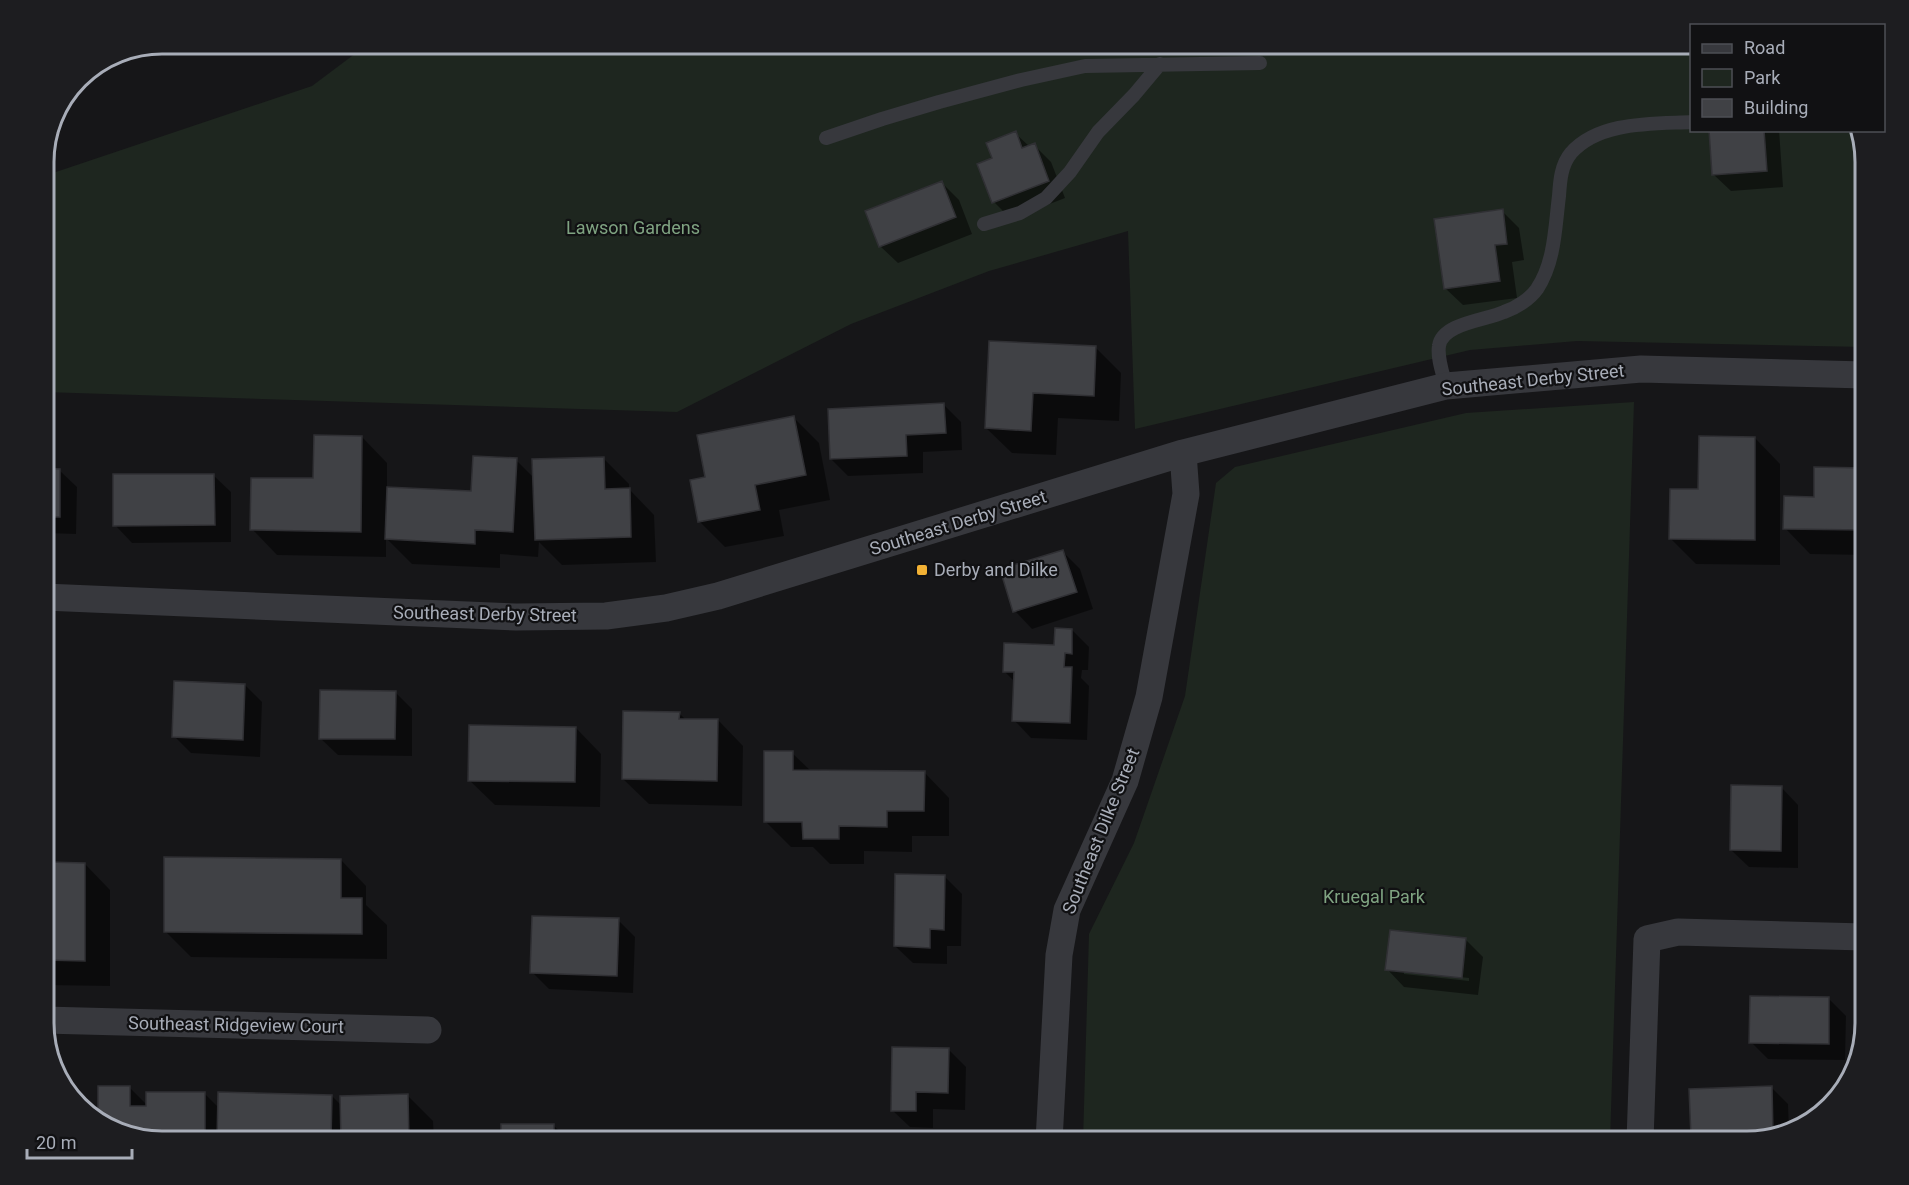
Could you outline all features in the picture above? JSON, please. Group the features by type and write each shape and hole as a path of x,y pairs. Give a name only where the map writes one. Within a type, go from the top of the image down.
{"street":[{"name":"Southeast Derby Street","path":"54,597 516,617 606,616 666,608 718,596 1183,453 1446,386 1641,369 1855,375"},
{"name":"Southeast Dilke Street","path":"1050,1131 1059,955 1067,910 1125,781 1149,697 1186,494 1183,453"},
{"path":"1640,1131 1647,939 1678,932 1855,937"},
{"name":"Southeast Ridgeview Court","path":"54,1020 428,1030"}],"lane":[{"path":"826,138 882,119 1021,80 1085,66 1260,63"},
{"path":"984,224 1020,213 1046,198 1070,172 1098,132 1160,64"},
{"path":"1446,386 1438,351 1439,342 1446,334 1462,324 1504,312 1521,303 1536,291 1547,272 1563,168 1571,154 1585,141 1605,131 1635,126 1690,122"}],"green space":[{"name":"Lawson Gardens","path":"355,54 1690,54 1690,132 1850,132 1855,155 1855,347 1577,341 1470,350 1135,429 1128,231 989,271 851,324 677,412 54,392 54,173 312,86"},
{"name":"Kruegal Park","path":"1634,402 1610,1131 1083,1131 1089,934 1134,843 1185,696 1216,483 1235,467 1466,413"}],"building":[{"path":"1016,131 1022,148 1035,143 1049,181 992,203 977,164 992,158 986,143"},
{"path":"1709,132 1764,132 1767,171 1712,175"},
{"path":"942,181 956,217 879,247 865,211"},
{"path":"1503,209 1507,244 1495,245 1500,281 1444,289 1434,219"},
{"path":"989,341 1096,346 1094,396 1033,393 1031,431 985,428"},
{"path":"944,403 946,433 906,435 907,456 830,459 828,409"},
{"path":"794,416 806,475 755,485 760,510 698,522 690,480 705,477 697,435"},
{"path":"314,435 362,436 361,532 250,530 251,478 313,478"},
{"path":"1699,436 1755,437 1755,540 1669,539 1670,489 1698,489"},
{"path":"473,456 517,458 513,532 475,530 475,544 385,539 387,487 471,491"},
{"path":"604,457 605,489 630,488 631,537 535,540 532,459"},
{"path":"1814,467 1855,468 1855,530 1783,529 1784,496 1814,497"},
{"path":"54,469 60,469 60,517 54,517"},
{"path":"113,474 214,474 215,525 113,526"},
{"path":"1063,550 1077,592 1013,612 1000,569"},
{"path":"1055,628 1072,629 1072,654 1065,653 1064,667 1072,667 1070,723 1012,721 1014,672 1003,672 1004,643 1054,645"},
{"path":"174,681 245,684 243,740 172,737"},
{"path":"320,690 396,691 395,739 319,739"},
{"path":"623,711 680,712 679,719 718,719 717,781 622,779"},
{"path":"469,725 576,727 575,782 468,781"},
{"path":"764,751 793,751 793,770 925,771 924,811 887,811 887,827 839,826 839,839 803,839 802,822 764,822"},
{"path":"1731,785 1782,786 1781,851 1730,850"},
{"path":"164,857 341,859 341,898 362,898 362,934 164,932"},
{"path":"54,862 85,863 85,961 54,960"},
{"path":"895,874 945,875 944,930 930,929 930,948 894,946"},
{"path":"532,916 619,918 617,976 530,973"},
{"path":"1390,930 1466,938 1462,978 1385,970"},
{"path":"1750,996 1829,997 1829,1044 1749,1043"},
{"path":"892,1047 949,1048 948,1093 916,1092 916,1111 891,1111"},
{"path":"98,1086 130,1086 130,1106 146,1106 146,1092 205,1092 205,1131 148,1130 120,1123 98,1110"},
{"path":"1772,1086 1773,1127 1747,1131 1691,1131 1689,1089"},
{"path":"218,1092 332,1095 331,1131 217,1131"},
{"path":"408,1094 409,1131 341,1131 340,1096"},
{"path":"501,1124 554,1124 554,1131 501,1131"}],"place":[{"name":"Derby and Dilke","path":"922,570"}]}
